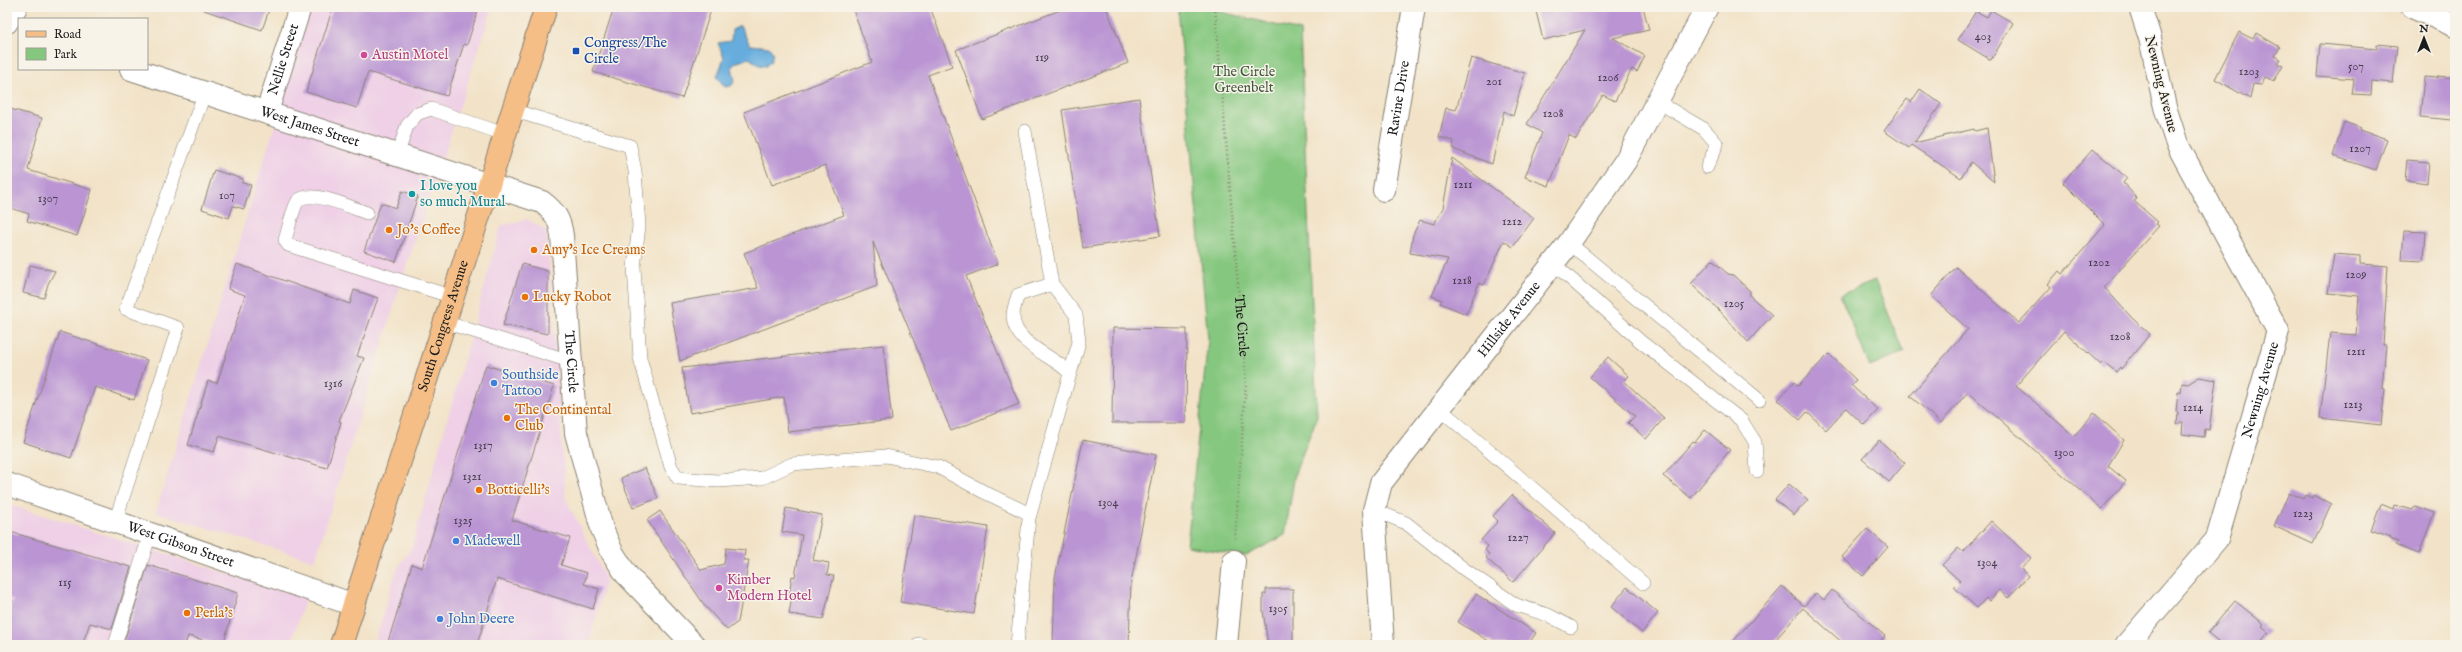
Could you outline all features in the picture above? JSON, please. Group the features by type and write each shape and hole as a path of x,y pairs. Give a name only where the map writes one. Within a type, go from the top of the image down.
{"main road":[{"name":"South Congress Avenue","path":"342,645 504,134 546,7"}],"street":[{"path":"7,22 16,7"},
{"name":"Nellie Street","path":"267,112 300,7"},
{"name":"Ravine Drive","path":"1384,190 1414,7"},
{"name":"Hillside Avenue","path":"1383,645 1374,510 1381,483 1569,243 1626,160 1658,102 1706,7"},
{"name":"Newning Avenue","path":"2126,645 2217,539 2278,331 2177,144 2165,107 2150,38 2140,7"},
{"path":"2412,7 2455,26"},
{"path":"7,29 18,33"},
{"name":"West James Street","path":"134,70 267,112 488,186"},
{"name":"The Circle","path":"488,186 542,202 554,211 560,221 576,433 602,529 612,552 626,574 694,645"},
{"name":"West Gibson Street","path":"7,484 354,605"},
{"path":"1226,645 1234,561"}],"lane":[{"path":"115,522 178,328 126,309 205,92"},
{"path":"1658,102 1704,129 1717,144 1707,167"},
{"path":"398,156 407,126 417,114 431,109 504,134"},
{"path":"512,110 630,146 635,171 639,226 634,266 640,358 668,459 678,478 718,481 762,478 792,464 886,456 938,467 986,494 1030,514"},
{"path":"1017,645 1030,514 1079,342 1076,315 1052,284 1025,131"},
{"path":"367,213 315,196 304,197 298,202 285,240 288,245 453,297"},
{"path":"1569,243 1759,400"},
{"path":"1553,263 1640,341 1741,420 1755,442 1757,471"},
{"path":"1052,284 1018,295 1013,317 1023,341 1060,363 1070,373"},
{"path":"444,322 570,361"},
{"path":"1439,408 1643,583"},
{"path":"1374,510 1406,523 1464,570 1516,605 1548,615 1571,627"},
{"path":"115,645 150,534"}],"path":[{"name":"The Circle","path":"1215,7 1246,383 1234,561"}],"shaded area":[{"path":"311,7 493,7 401,283 315,561 156,512"},
{"path":"527,219 547,231 566,499 606,579 589,645 374,645 397,569 412,547 501,226"},
{"path":"7,504 306,598 290,645 7,645"}],"green space":[{"name":"The Circle Greenbelt","path":"1178,7 1201,7 1300,31 1317,417 1295,473 1285,535 1246,556 1187,546 1208,339"},
{"path":"1875,281 1904,352 1870,367 1840,295"}],"water":[{"path":"740,26 750,45 769,47 773,53 771,61 766,66 759,65 749,58 735,63 732,67 735,81 731,86 725,87 717,77 724,58 718,43 731,41 732,30"}],"building":[{"path":"204,7 270,7 262,30 204,10"},
{"path":"333,7 479,7 467,45 464,44 447,96 368,72 357,108 306,92"},
{"path":"614,7 712,7 682,98 593,72"},
{"path":"852,7 930,7 952,66 928,75 998,264 966,276 1019,404 951,431 873,242 877,286 680,361 670,303 758,288 744,253 844,215 825,165 772,185 744,112 872,62"},
{"path":"1068,7 1106,7 1128,63 982,119 956,50"},
{"path":"1535,7 1643,7 1649,30 1613,38 1645,56 1637,72 1632,69 1615,101 1603,95 1576,139 1569,135 1549,186 1525,177 1542,133 1527,124 1585,30 1543,40"},
{"path":"1991,10 2013,23 1991,60 1958,40 1976,11 1987,17"},
{"path":"2239,32 2253,39 2256,33 2280,47 2275,56 2281,59 2278,63 2283,65 2274,81 2265,77 2261,85 2253,84 2250,99 2215,79"},
{"path":"2320,44 2377,49 2377,44 2397,46 2393,83 2372,81 2371,95 2352,94 2354,79 2317,76"},
{"path":"1471,58 1525,73 1513,116 1504,111 1492,164 1453,149 1454,141 1439,137 1446,108 1456,110"},
{"path":"2438,76 2455,78 2453,120 2420,117 2424,77 2438,78"},
{"path":"1920,89 1941,104 1914,143 1974,129 1975,131 1987,128 1994,182 1971,162 1961,178 1911,145 1909,148 1884,131 1907,99 1911,102"},
{"path":"1139,98 1160,236 1083,248 1062,110"},
{"path":"7,108 42,118 28,170 92,190 77,236 27,221 29,214 7,207"},
{"path":"2344,122 2361,128 2360,130 2387,139 2376,170 2333,156"},
{"path":"2093,149 2127,178 2123,183 2137,198 2134,201 2158,222 2156,224 2159,226 2104,287 2132,318 2150,334 2121,369 2120,367 2116,372 2104,362 2101,365 2064,331 2016,386 2074,436 2094,413 2124,440 2108,466 2126,481 2102,509 1968,392 1941,423 1910,396 1968,329 1931,296 1956,267 2019,323 2051,287 2048,284 2059,271 2062,274 2105,225 2063,183"},
{"path":"1452,158 1534,218 1513,247 1504,241 1484,285 1479,283 1466,314 1440,303 1442,300 1432,296 1448,259 1410,253 1413,235 1420,220 1434,224 1443,208"},
{"path":"2407,160 2429,162 2427,183 2405,180"},
{"path":"214,170 243,179 242,183 251,185 244,209 233,206 229,218 202,209"},
{"name":"Jo's Coffee","path":"402,191 418,196 396,262 364,251 381,203 396,208"},
{"path":"2404,231 2426,232 2424,261 2402,260"},
{"path":"2334,254 2360,256 2360,264 2388,266 2383,345 2386,345 2382,388 2385,389 2381,425 2320,418 2330,333 2356,335 2359,296 2328,293"},
{"path":"1712,260 1728,274 1733,275 1750,291 1750,296 1772,315 1748,342 1719,310 1691,284"},
{"path":"237,264 350,304 354,290 378,298 357,356 364,358 339,421 341,422 327,468 219,436 214,452 188,445 208,381 217,383 245,295 228,289"},
{"path":"522,264 548,271 548,334 503,325"},
{"path":"30,265 55,271 48,284 44,298 23,293"},
{"path":"1113,328 1187,329 1186,423 1112,423"},
{"path":"60,332 147,360 134,400 95,387 71,458 23,442"},
{"path":"883,345 892,420 788,432 784,397 690,413 682,368"},
{"path":"1829,354 1856,380 1851,385 1878,410 1864,425 1846,408 1826,430 1807,412 1800,420 1778,400 1794,382 1798,386"},
{"path":"1608,357 1629,376 1624,381 1664,418 1646,439 1628,423 1635,416 1590,377"},
{"path":"486,365 554,386 512,520 570,538 561,565 587,573 584,584 599,589 593,609 497,579 477,645 387,645 412,564 422,568"},
{"path":"2199,377 2216,380 2209,430 2205,429 2204,437 2182,434 2183,422 2177,425 2178,412 2176,412 2178,392 2181,393 2182,383 2188,384"},
{"path":"1705,430 1730,450 1691,498 1663,476 1693,441 1695,442"},
{"path":"1083,440 1156,455 1131,582 1129,645 1053,645 1055,578"},
{"path":"1879,440 1905,463 1889,482 1862,459"},
{"path":"645,468 658,498 633,508 621,478"},
{"path":"1789,484 1808,500 1794,515 1775,500"},
{"path":"2289,493 2303,499 2305,495 2313,498 2314,495 2331,504 2313,544 2274,526"},
{"path":"1512,495 1555,533 1513,582 1486,558 1489,554 1485,550 1488,546 1481,540 1498,521 1493,516"},
{"path":"2381,504 2393,509 2394,505 2413,510 2415,506 2434,513 2419,554 2396,545 2398,542 2390,539 2391,537 2371,530"},
{"path":"786,508 822,515 813,560 829,563 827,575 834,576 823,619 789,614 792,596 789,595 792,576 795,577 802,535 782,532"},
{"name":"Kimber Modern Hotel","path":"660,511 701,570 724,564 726,548 745,550 744,560 749,560 738,622 727,630 705,606 647,520"},
{"path":"914,515 988,527 974,614 900,602"},
{"path":"1991,521 2031,558 2021,569 2028,576 2008,598 1999,590 1989,601 1986,598 1977,608 1954,587 1960,581 1942,565 1958,548 1963,552"},
{"path":"1867,529 1888,547 1863,576 1842,557"},
{"path":"7,531 131,567 112,629 90,623 82,645 7,645 7,618 13,600 7,598"},
{"path":"148,565 238,593 223,645 188,636 185,645 123,645"},
{"path":"1782,586 1804,606 1816,593 1824,600 1832,590 1885,636 1877,645 1845,645 1803,608 1771,645 1730,645"},
{"path":"1627,587 1658,613 1642,633 1611,607"},
{"path":"1266,589 1293,589 1293,645 1268,645 1263,611 1263,594 1266,594"},
{"path":"1476,594 1536,633 1528,645 1495,645 1458,622"},
{"path":"2235,601 2264,624 2262,626 2269,632 2258,645 2223,645 2208,633"}],"place":[{"name":"Congress/The Circle","path":"576,51"},
{"name":"Austin Motel","path":"364,55"},
{"name":"I love you so much Mural","path":"412,194"},
{"name":"Jo's Coffee","path":"389,230"},
{"name":"Amy's Ice Creams","path":"534,250"},
{"name":"Lucky Robot","path":"525,297"},
{"name":"Southside Tattoo","path":"494,383"},
{"name":"The Continental Club","path":"507,418"},
{"name":"Botticelli's","path":"479,490"},
{"name":"Madewell","path":"456,541"},
{"name":"Kimber Modern Hotel","path":"719,588"},
{"name":"Perla's","path":"187,613"},
{"name":"John Deere","path":"440,619"}]}
